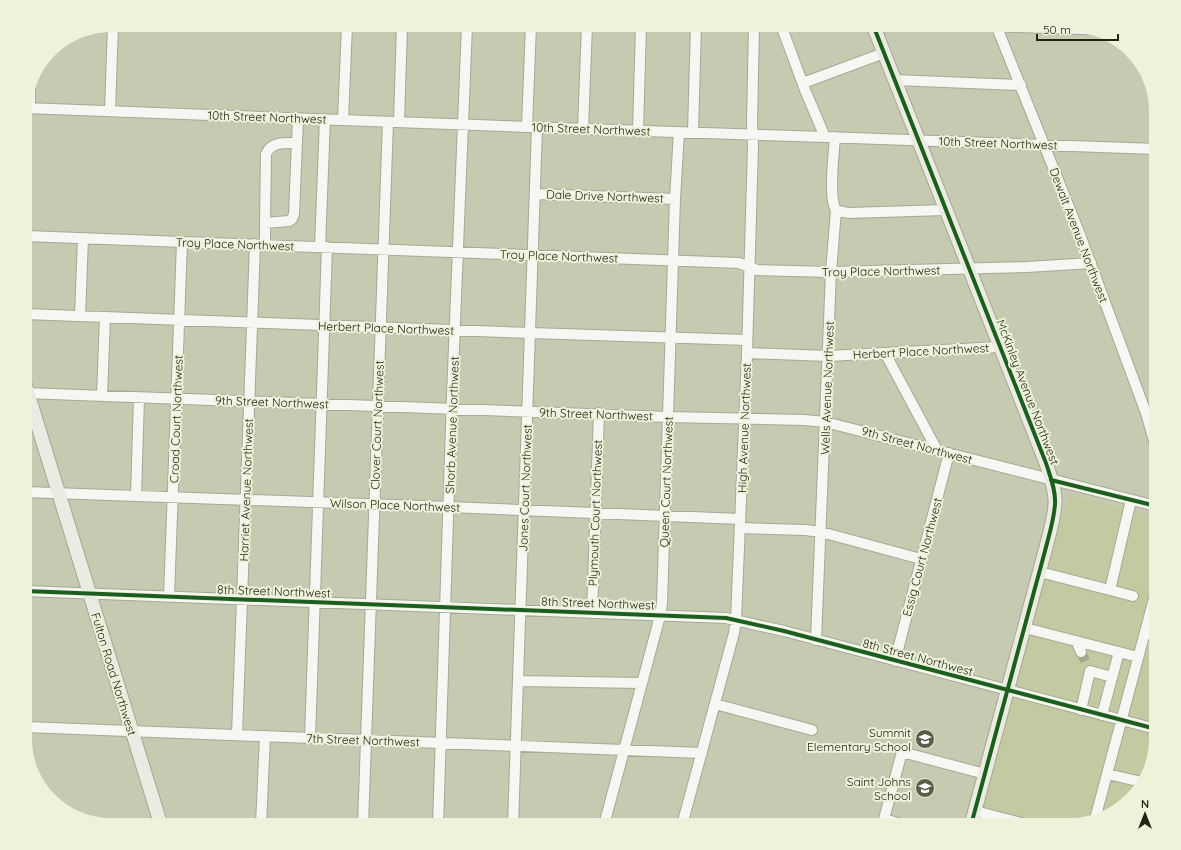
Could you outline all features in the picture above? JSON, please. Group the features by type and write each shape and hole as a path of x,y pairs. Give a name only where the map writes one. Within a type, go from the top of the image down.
{"main road":[{"name":"McKinley Avenue Northwest","path":"876,32 1000,346 1051,480 1055,504 1053,519 1040,572 974,818"},
{"name":"Fulton Road Northwest","path":"32,409 159,818"}],"street":[{"path":"110,111 113,32"},
{"path":"343,120 347,32"},
{"path":"399,122 402,32"},
{"name":"Shorb Avenue Northwest","path":"438,818 467,32"},
{"name":"Jones Court Northwest","path":"513,818 535,194 532,128 531,32"},
{"path":"583,129 586,32"},
{"path":"638,131 641,32"},
{"path":"693,132 696,32"},
{"name":"High Avenue Northwest","path":"684,818 734,633 736,620 747,353 753,134 754,32"},
{"name":"Wells Avenue Northwest","path":"784,32 803,83 830,137 832,196 833,206 836,210 831,272 816,640"},
{"name":"Dewalt Avenue Northwest","path":"999,32 1091,263 1149,424"},
{"path":"803,83 884,53"},
{"path":"895,80 1021,85"},
{"name":"10th Street Northwest","path":"32,108 532,128 753,134 1149,149"},
{"path":"265,223 289,221 292,219 294,214 298,118"},
{"path":"310,738 325,326 323,247 325,119"},
{"name":"Clover Court Northwest","path":"363,818 388,122"},
{"name":"Queen Court Northwest","path":"606,818 660,616 662,603 675,199 679,132"},
{"name":"Harriet Avenue Northwest","path":"237,735 252,323 260,244 265,223 266,154 269,148 275,144 297,143"},
{"name":"Dale Drive Northwest","path":"535,194 675,199"},
{"path":"836,210 848,213 945,210"},
{"name":"Troy Place Northwest","path":"32,236 674,260 739,263 758,270 831,272 969,269 1091,263"},
{"path":"80,316 83,238"},
{"name":"Croad Court Northwest","path":"169,597 174,498 182,242"},
{"name":"Herbert Place Northwest","path":"32,314 380,328 747,340"},
{"path":"102,396 105,317"},
{"name":"Herbert Place Northwest","path":"747,353 828,356 886,354 1000,346"},
{"path":"886,354 937,450"},
{"name":"9th Street Northwest","path":"32,390 139,398 452,408 668,417 804,420 825,422 1149,504"},
{"path":"136,496 139,398"},
{"name":"Plymouth Court Northwest","path":"592,613 599,414"},
{"name":"Essig Court Northwest","path":"895,661 949,453"},
{"name":"Wilson Place Northwest","path":"32,492 664,516 821,532 921,559"},
{"path":"1110,590 1131,500"},
{"path":"1040,572 1133,596"},
{"name":"8th Street Northwest","path":"32,591 520,610 736,620 1149,727"},
{"path":"1097,814 1149,617"},
{"path":"1025,628 1138,657"},
{"path":"1145,632 1149,633"},
{"path":"1076,641 1081,652"},
{"path":"1102,715 1118,652"},
{"path":"1081,710 1089,668 1112,677"},
{"path":"518,681 642,683"},
{"path":"715,704 812,730"},
{"name":"7th Street Northwest","path":"32,727 702,753"},
{"path":"261,818 264,736"},
{"path":"884,818 902,752 985,774"},
{"path":"1108,774 1137,781"},
{"path":"975,811 992,818"}],"shaded area":[{"path":"1070,495 1149,514 1149,745 1145,765 1141,774 1136,783 1127,794 1125,794 1125,796 1114,805 1096,814 1070,818 969,818"}],"tunnel":[{"path":"1081,652 1087,665"}],"cycle path":[{"path":"876,32 1046,463 1055,494 1051,528 973,818"},
{"path":"1051,480 1149,504"},
{"path":"32,591 726,618 784,631 1149,727"}],"place":[{"name":"Summit Elementary School","path":"925,739"},
{"name":"Saint Johns School","path":"925,788"}]}
